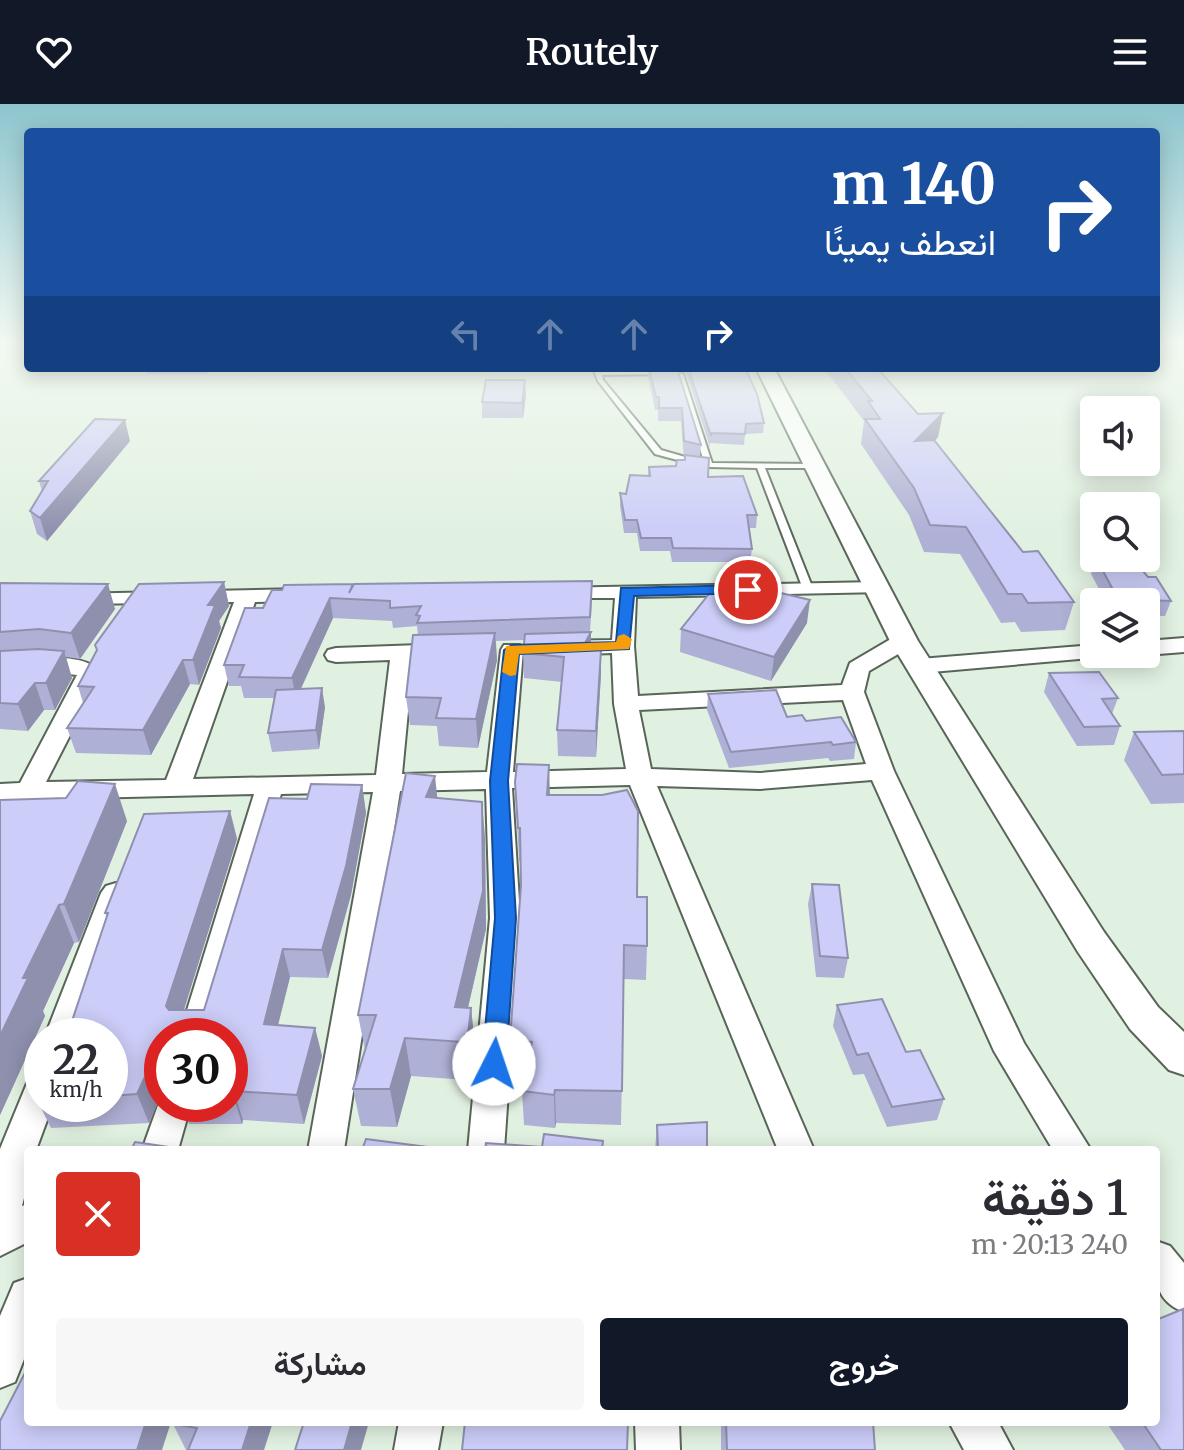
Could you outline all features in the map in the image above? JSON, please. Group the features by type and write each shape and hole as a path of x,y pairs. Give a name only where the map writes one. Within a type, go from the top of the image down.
{"street":[{"path":"785,408 912,653 1091,942 1144,1018 1184,1058"},
{"path":"532,593 878,588"},
{"path":"626,592 623,646 626,704 640,777 794,1146"},
{"path":"61,598 326,595"},
{"path":"145,818 166,789 247,596"},
{"path":"121,621 138,597"},
{"path":"1160,647 1184,645"},
{"path":"486,1146 505,918 499,781 520,649 623,646"},
{"path":"336,655 449,652"},
{"path":"1070,1146 1011,1051 881,771 852,692 858,668 912,653 1080,652"},
{"path":"327,1146 388,783 402,653"},
{"path":"0,668 91,664 88,682 0,818"},
{"path":"626,704 852,692"},
{"path":"14,792 640,777 760,781 881,771"},
{"path":"200,1018 270,786"},
{"path":"68,1018 129,861"},
{"path":"0,1220 28,1122"},
{"path":"161,1146 169,1122"},
{"path":"0,1238 24,1223"},
{"path":"1160,1264 1184,1293"},
{"path":"0,1367 24,1307"},
{"path":"416,1450 420,1426"},
{"path":"657,1426 658,1450"},
{"path":"974,1426 991,1450"}],"lane":[{"path":"625,408 658,452 687,462 813,466"},
{"path":"691,408 709,465"},
{"path":"760,465 808,589"}],"building":[{"path":"659,408 689,408 701,445 684,441 682,408"},
{"path":"701,408 760,408 764,423 746,424 745,434 711,433 711,436"},
{"path":"873,408 912,408 918,414 943,413 915,441 934,440 1023,552 1038,551 1074,602 1028,603 1022,594 1008,594 966,527 930,525 914,488 865,419 880,419"},
{"path":"95,419 125,420 40,518 30,511 48,481 39,481"},
{"path":"685,455 709,458 708,477 743,476 757,515 747,515 752,549 673,548 671,538 641,538 637,520 625,520 620,493 626,494 630,475 650,476 649,467 676,466 677,460 685,460"},
{"path":"1104,572 1144,572 1148,577 1156,577 1171,601 1160,601 1160,588 1112,588"},
{"path":"592,581 590,617 417,623 420,616 416,615 421,606 390,608 390,601 330,598 292,678 239,677 244,665 224,665 245,608 263,608 272,590 282,590 284,585 353,584 349,593 354,584"},
{"path":"224,582 208,605 215,605 193,660 183,660 143,730 67,728 94,687 78,686 97,650 95,645 139,584"},
{"path":"0,583 108,584 71,633 39,629 0,632"},
{"path":"717,584 748,591 747,585 810,600 774,657 681,629"},
{"path":"591,632 584,645 601,650 596,731 557,730 564,657 523,653 525,634"},
{"path":"495,633 476,719 436,718 441,698 406,697 413,635"},
{"path":"0,651 64,651 46,683 35,683 18,704 0,703"},
{"path":"1099,672 1118,698 1102,699 1120,726 1084,727 1049,673"},
{"path":"322,688 316,730 268,733 276,690"},
{"path":"776,690 787,717 802,715 806,721 841,717 856,742 731,752 708,694"},
{"path":"1184,731 1184,774 1162,775 1134,732"},
{"path":"517,764 549,765 547,795 602,795 627,790 638,811 637,897 647,897 647,946 624,945 622,1091 555,1090 554,1095 522,1091 532,1042 510,1040 521,885 515,782"},
{"path":"406,773 435,776 426,797 482,802 483,891 455,1007 471,1008 468,1035 465,1035 463,1042 405,1038 390,1089 353,1089 376,1015 358,1015"},
{"path":"78,781 115,784 64,904 59,905 23,978 28,978 0,1036 0,800 66,798"},
{"path":"311,784 362,785 346,866 322,950 283,949 264,1024 315,1028 297,1095 248,1092 248,1018 144,1018 144,1079 137,1094 128,1095 128,1018 73,1018 108,913 105,913 144,814 230,811 166,1006 169,1010 204,1010 269,798 307,799"},
{"path":"812,884 839,885 848,958 820,956"},
{"path":"882,999 906,1052 920,1050 944,1099 892,1107 868,1053 857,1055 837,1005"},
{"path":"707,1122 707,1146 658,1146 657,1125"},
{"path":"544,1134 603,1141 602,1146 542,1146"},
{"path":"366,1139 419,1146 363,1146"},
{"path":"135,1142 162,1146 133,1146"},
{"path":"486,1143 528,1146 486,1146"},
{"path":"1183,1309 1184,1450 1161,1450 1145,1426 1160,1426 1160,1318"},
{"path":"24,1375 24,1426 145,1426 137,1450 0,1450 0,1421"},
{"path":"185,1426 250,1426 242,1450 188,1450 197,1428"},
{"path":"303,1426 351,1426 344,1450 295,1450"},
{"path":"465,1426 628,1426 627,1450 462,1450"},
{"path":"726,1426 873,1426 875,1450 727,1450"}],"slow traffic":[{"path":"510,672 512,650 623,646 624,639"}],"route":[{"path":"494,1064 505,918 499,781 512,650 623,646 626,592 748,590"}]}
